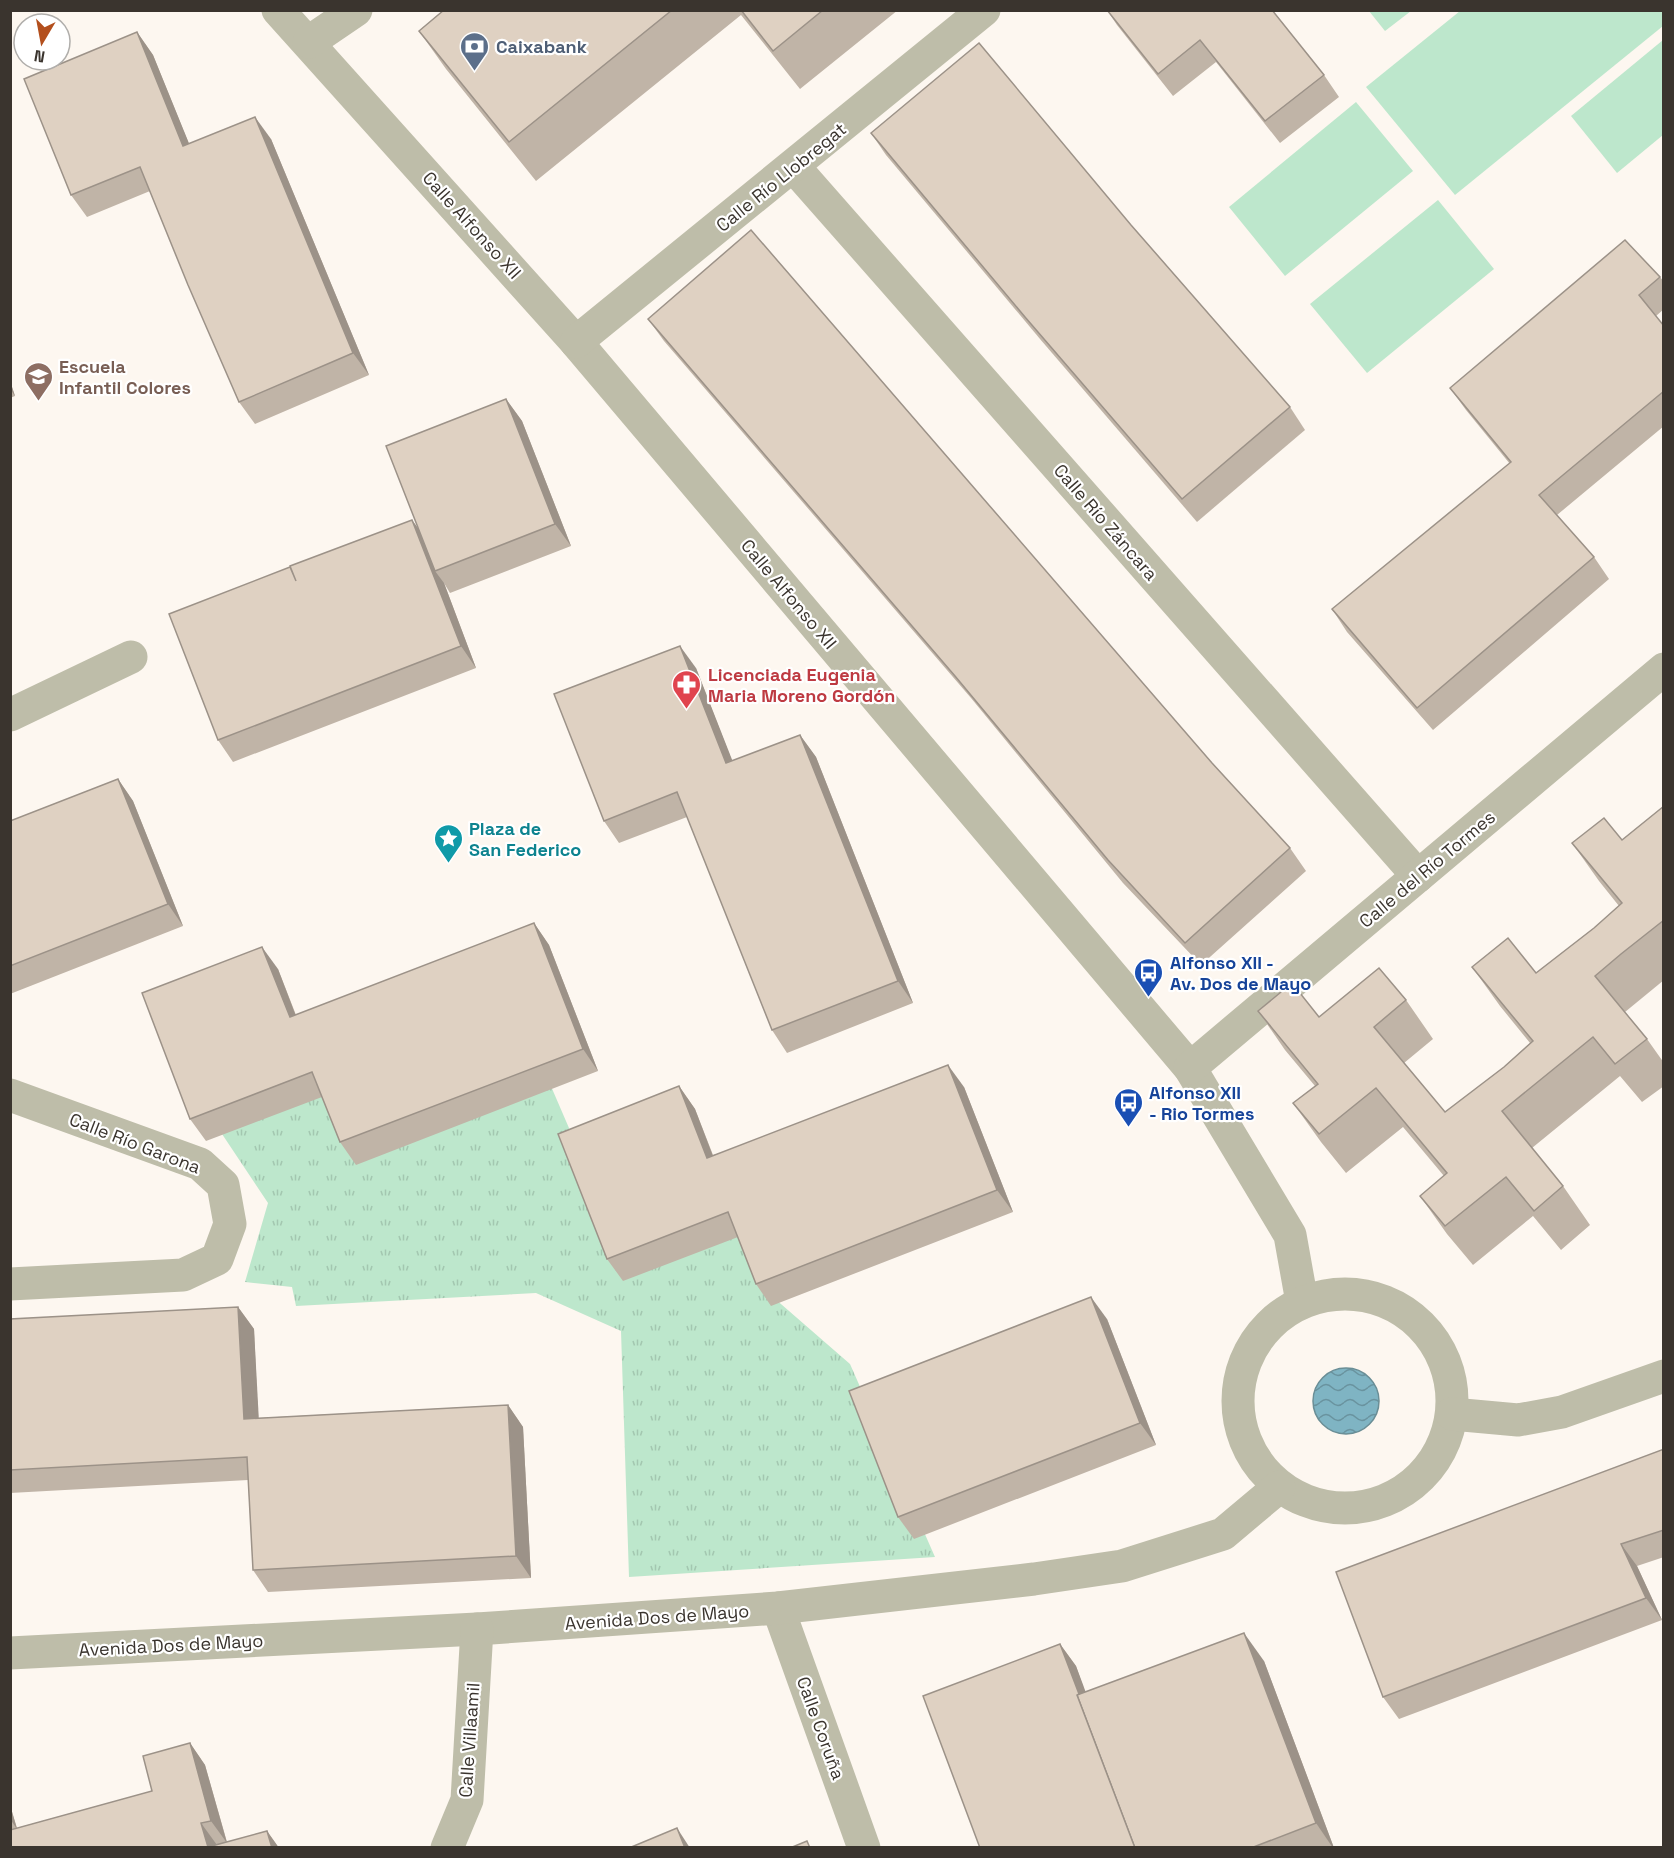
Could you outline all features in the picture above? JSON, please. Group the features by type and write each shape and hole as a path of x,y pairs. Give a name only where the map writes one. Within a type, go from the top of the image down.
{"street":[{"name":"Calle Alfonso XII","path":"278,10 576,342 1190,1068 1290,1235 1302,1302"},
{"path":"309,42 356,10"},
{"name":"Calle Río Llobregat","path":"576,342 794,167 984,10"},
{"name":"Calle Río Záncara","path":"794,167 1418,876"},
{"path":"10,715 131,657"},
{"name":"Calle del Río Tormes","path":"1190,1068 1664,669"},
{"name":"Calle Río Garona","path":"10,1095 200,1164 223,1185 230,1224 217,1259 183,1275 10,1284"},
{"path":"1339,1293 1376,1297 1410,1314 1436,1342 1450,1377 1452,1414 1444,1445 1427,1473 1402,1493 1372,1506 1340,1509 1308,1503 1279,1487 1254,1460 1239,1425 1237,1388 1248,1352 1271,1322 1302,1302 1339,1293"},
{"path":"1452,1414 1518,1420 1562,1412 1664,1376"},
{"name":"Avenida Dos de Mayo","path":"10,1653 477,1629 778,1608 1122,1566 1222,1534 1279,1487"},
{"name":"Calle Coruña","path":"778,1608 864,1848"},
{"name":"Calle Villaamil","path":"447,1848 467,1800 477,1629"}],"green space":[{"path":"1662,10 1663,26 1455,195 1366,87 1460,11"},
{"path":"1369,11 1411,11 1385,31"},
{"path":"1663,40 1663,135 1617,173 1571,116"},
{"path":"1356,102 1413,171 1285,276 1229,207"},
{"path":"1438,200 1494,269 1367,373 1310,304"},
{"path":"547,1077 625,1258 729,1221 766,1291 850,1364 935,1557 629,1577 621,1331 536,1293 296,1306 292,1287 245,1282 268,1203 214,1122 321,1080"}],"water":[{"path":"1346,1368 1359,1371 1369,1378 1376,1388 1379,1401 1376,1414 1369,1424 1359,1431 1346,1434 1333,1431 1323,1424 1316,1414 1313,1401 1316,1388 1323,1378 1333,1371"}],"building":[{"path":"444,10 672,10 509,142 419,31"},
{"path":"741,10 823,10 773,51"},
{"path":"1107,10 1272,10 1324,75 1265,121 1200,40 1158,74"},
{"path":"137,32 183,146 255,117 353,353 239,402 140,167 71,195 24,79 41,72 72,72 72,59"},
{"path":"979,43 1131,225 1290,407 1182,499 871,133"},
{"path":"751,230 1212,763 1290,848 1185,943 1108,860 955,676 648,319"},
{"path":"1625,240 1660,277 1639,295 1664,326 1664,391 1539,495 1594,557 1417,708 1332,609 1511,462 1450,388"},
{"path":"506,399 555,524 435,571 386,446"},
{"path":"412,520 461,646 218,740 169,614 290,567 296,581 290,566"},
{"path":"680,646 726,763 800,735 898,981 772,1030 677,792 604,821 554,694"},
{"path":"118,779 168,904 10,966 10,821"},
{"path":"1664,806 1664,920 1595,976 1647,1039 1615,1064 1593,1037 1502,1111 1563,1186 1534,1211 1506,1177 1445,1226 1420,1196 1447,1173 1376,1088 1319,1134 1293,1103 1318,1084 1258,1011 1292,983 1319,1017 1379,968 1406,1000 1374,1027 1445,1112 1504,1067 1533,1041 1472,967 1508,938 1536,973 1594,928 1622,903 1572,843 1604,818 1622,840"},
{"path":"534,923 583,1049 340,1142 312,1072 190,1119 142,993 262,947 290,1017"},
{"path":"948,1065 997,1190 756,1284 728,1212 607,1259 558,1134 679,1086 707,1158"},
{"path":"1091,1297 1140,1423 898,1517 849,1391"},
{"path":"238,1307 244,1419 508,1405 516,1556 253,1570 247,1457 10,1470 10,1319"},
{"path":"1664,1449 1664,1530 1621,1544 1646,1598 1383,1697 1336,1572"},
{"path":"1244,1633 1316,1823 1251,1848 1135,1848 1077,1695"},
{"path":"1060,1644 1135,1848 980,1848 923,1696"},
{"path":"190,1743 211,1821 201,1823 208,1847 267,1831 272,1848 10,1848 10,1830 152,1791 143,1756"},
{"path":"677,1828 685,1848 629,1848"},
{"path":"807,1841 810,1848 790,1848"}],"place":[{"name":"Caixabank","path":"475,72"},
{"name":"Escuela Infantil Colores","path":"38,402"},
{"name":"Licenciada Eugenia Maria Moreno Gordón","path":"687,710"},
{"name":"Plaza de San Federico","path":"448,864"},
{"name":"Alfonso XII - Av. Dos de Mayo","path":"1149,998"},
{"name":"Alfonso XII - Rio Tormes","path":"1128,1128"}]}
